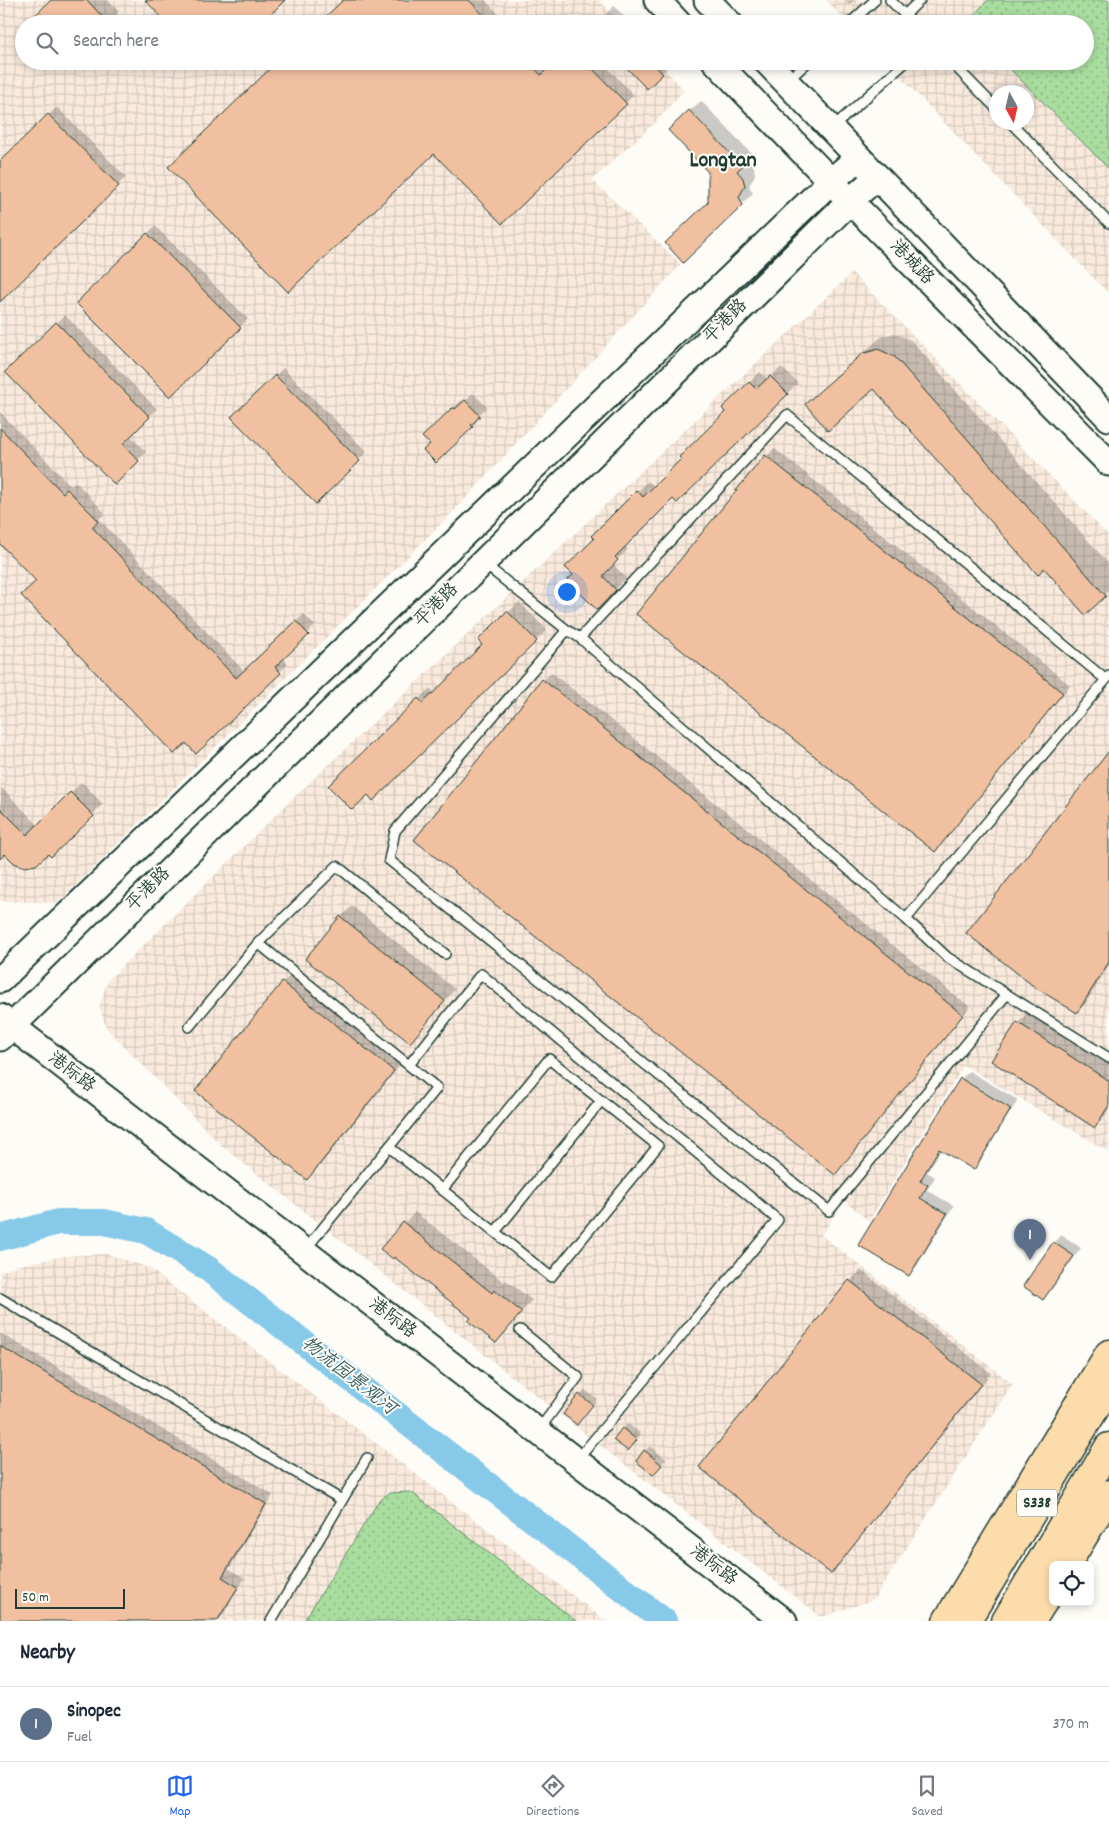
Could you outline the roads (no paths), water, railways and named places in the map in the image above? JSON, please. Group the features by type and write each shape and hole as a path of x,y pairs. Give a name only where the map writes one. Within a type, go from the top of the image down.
{"main road":[{"path":"947,1621 1109,1354"},
{"name":"S338","path":"966,1621 1109,1384"},
{"name":"S338","path":"1006,1621 1109,1447"},
{"path":"1068,1561 1109,1494"},
{"path":"1031,1621 1049,1592"}],"street":[{"path":"656,0 670,15"},
{"path":"707,0 721,15"},
{"name":"港城路","path":"725,70 830,181 1109,463"},
{"path":"775,70 1109,418"},
{"name":"平港路","path":"0,980 830,181 858,158"},
{"name":"平港路","path":"3,1027 482,562 850,200 877,177"},
{"name":"港际路","path":"3,1027 304,1252 784,1621"}],"lane":[{"path":"859,15 875,0"},
{"path":"890,0 905,15 920,0"},
{"path":"786,82 799,70"},
{"path":"831,129 897,70"},
{"path":"959,70 989,101"},
{"path":"1018,130 1109,223"},
{"path":"580,638 787,415 1107,678 906,919"},
{"path":"482,562 567,630 580,638 906,919 947,958 1109,1058"},
{"path":"567,630 395,831 389,860 829,1211 1006,994"},
{"path":"189,1027 258,944 337,866 445,954"},
{"path":"258,944 437,1088 304,1252"},
{"path":"409,1065 482,974 778,1220 576,1460"},
{"path":"389,1147 442,1190 551,1277 658,1146 549,1059 442,1190"},
{"path":"495,1232 601,1101"},
{"path":"0,1298 342,1500"},
{"path":"520,1330 578,1377 538,1431"},
{"path":"270,1621 367,1458"}],"waterway":[{"name":"物流园景观河","path":"0,1238 58,1222 104,1222 146,1231 207,1268 664,1621"}],"place":[{"name":"Sinopec","path":"1030,1260"}],"district":[{"name":"Longtan","path":"723,161"}]}
